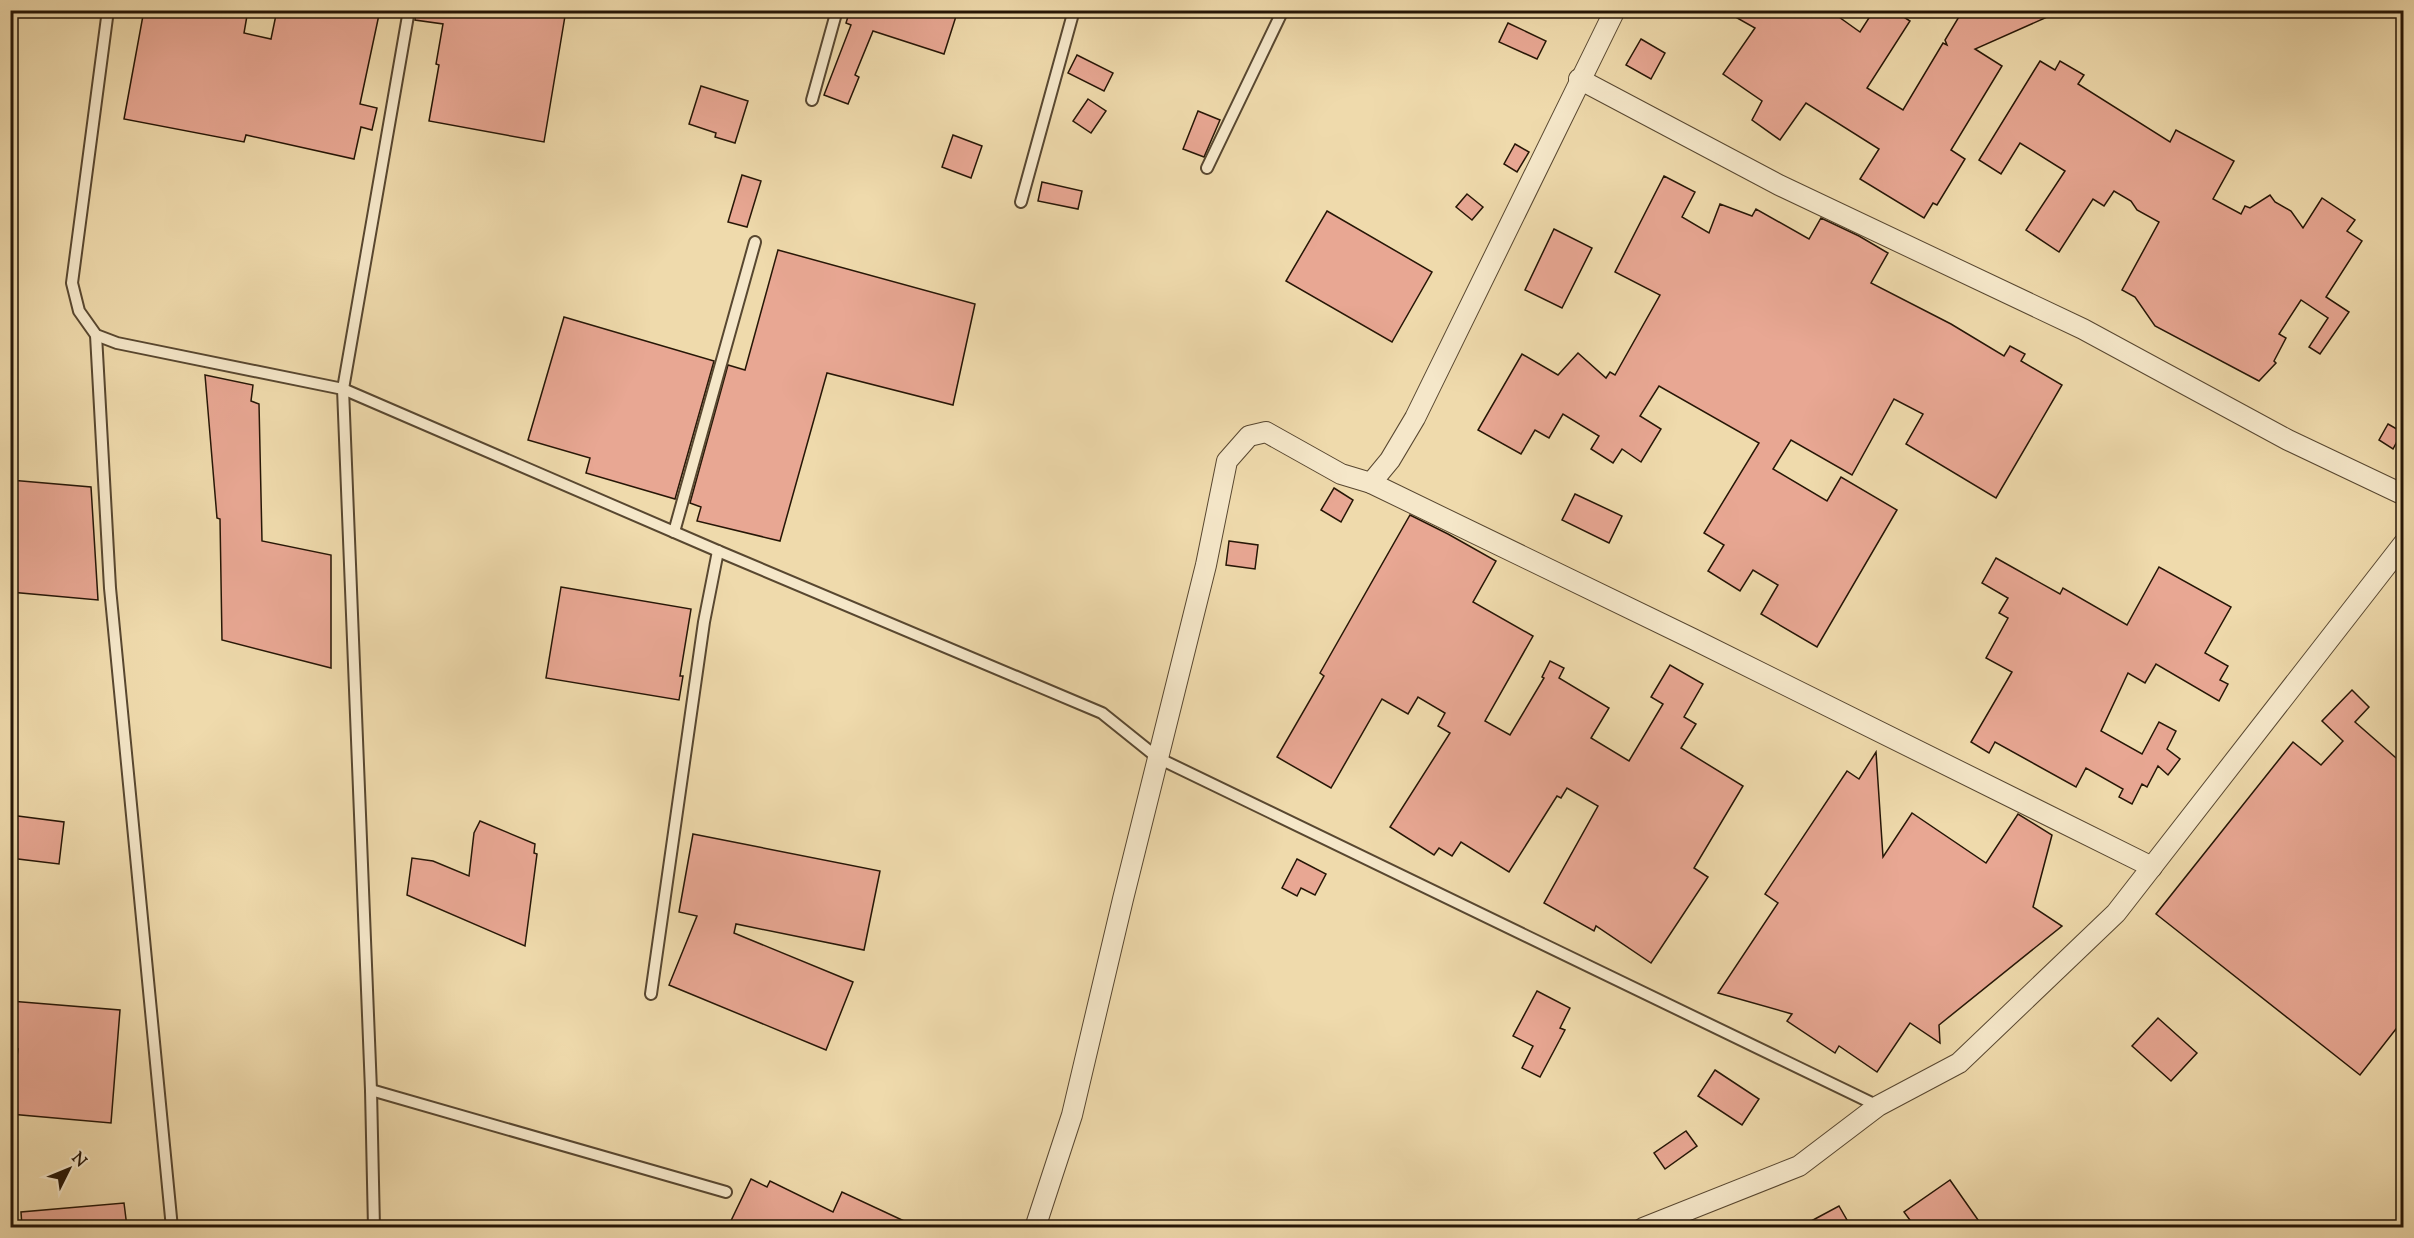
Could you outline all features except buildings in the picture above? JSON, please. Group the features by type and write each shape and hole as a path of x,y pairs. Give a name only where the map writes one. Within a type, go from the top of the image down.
{"street":[{"path":"1371,483 1390,460 1415,418 1579,79 1615,10"},
{"path":"1579,79 1779,185 2084,329 2288,440 2403,495"},
{"path":"1035,1227 1072,1115 1206,565 1227,461 1249,435 1266,432 1341,474 1371,483 1693,639 2152,867"},
{"path":"1643,1227 1798,1166 1878,1106 1959,1063 2116,913 2403,543"}],"lane":[{"path":"108,10 72,283 79,311 96,335 110,588 172,1227"},
{"path":"374,1227 372,1090 343,389 409,10"},
{"path":"812,100 837,10"},
{"path":"1021,202 1074,10"},
{"path":"1207,168 1283,10"},
{"path":"674,532 754,242"},
{"path":"96,335 117,343 343,389 1102,713 1158,758 1878,1106"},
{"path":"651,994 705,622 718,551"},
{"path":"372,1090 726,1192"}]}
